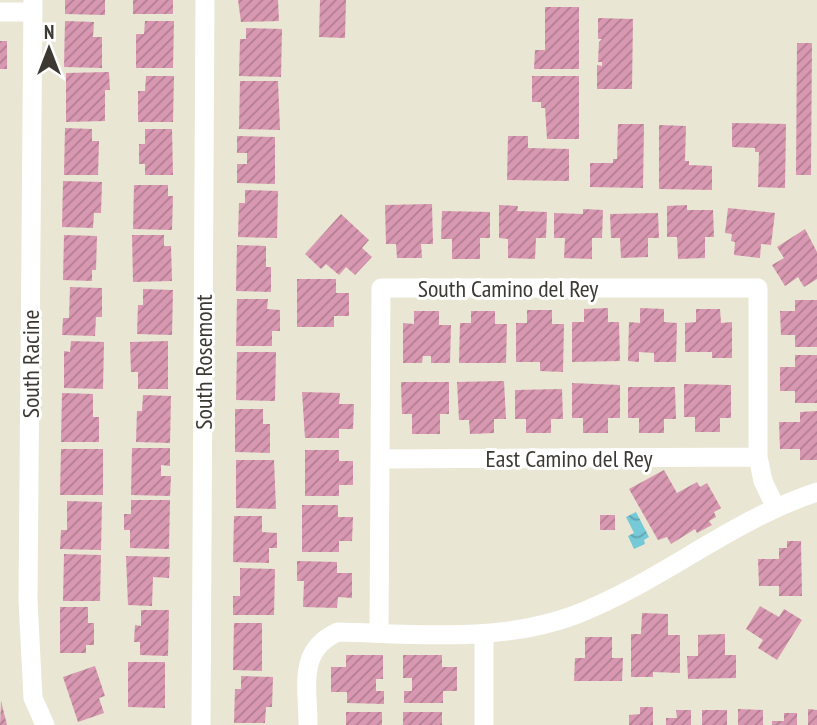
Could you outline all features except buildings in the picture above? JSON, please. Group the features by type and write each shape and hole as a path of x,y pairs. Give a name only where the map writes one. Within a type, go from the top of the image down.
{"street":[{"name":"South Rosemont","path":"201,725 205,0"},
{"path":"0,12 33,6"},
{"name":"South Racine","path":"33,6 28,600 33,698 46,725"},
{"name":"South Camino del Rey","path":"379,633 381,288 758,288 758,457 763,481 775,506"},
{"name":"East Camino del Rey","path":"380,459 758,457"},
{"path":"308,725 309,661 312,649 338,632 484,634 520,630 575,615 637,586 775,506 817,492"},
{"path":"484,634 484,725"}],"water":[{"path":"636,512 649,537 644,540 645,544 634,549 628,536 634,533 626,517"}]}
